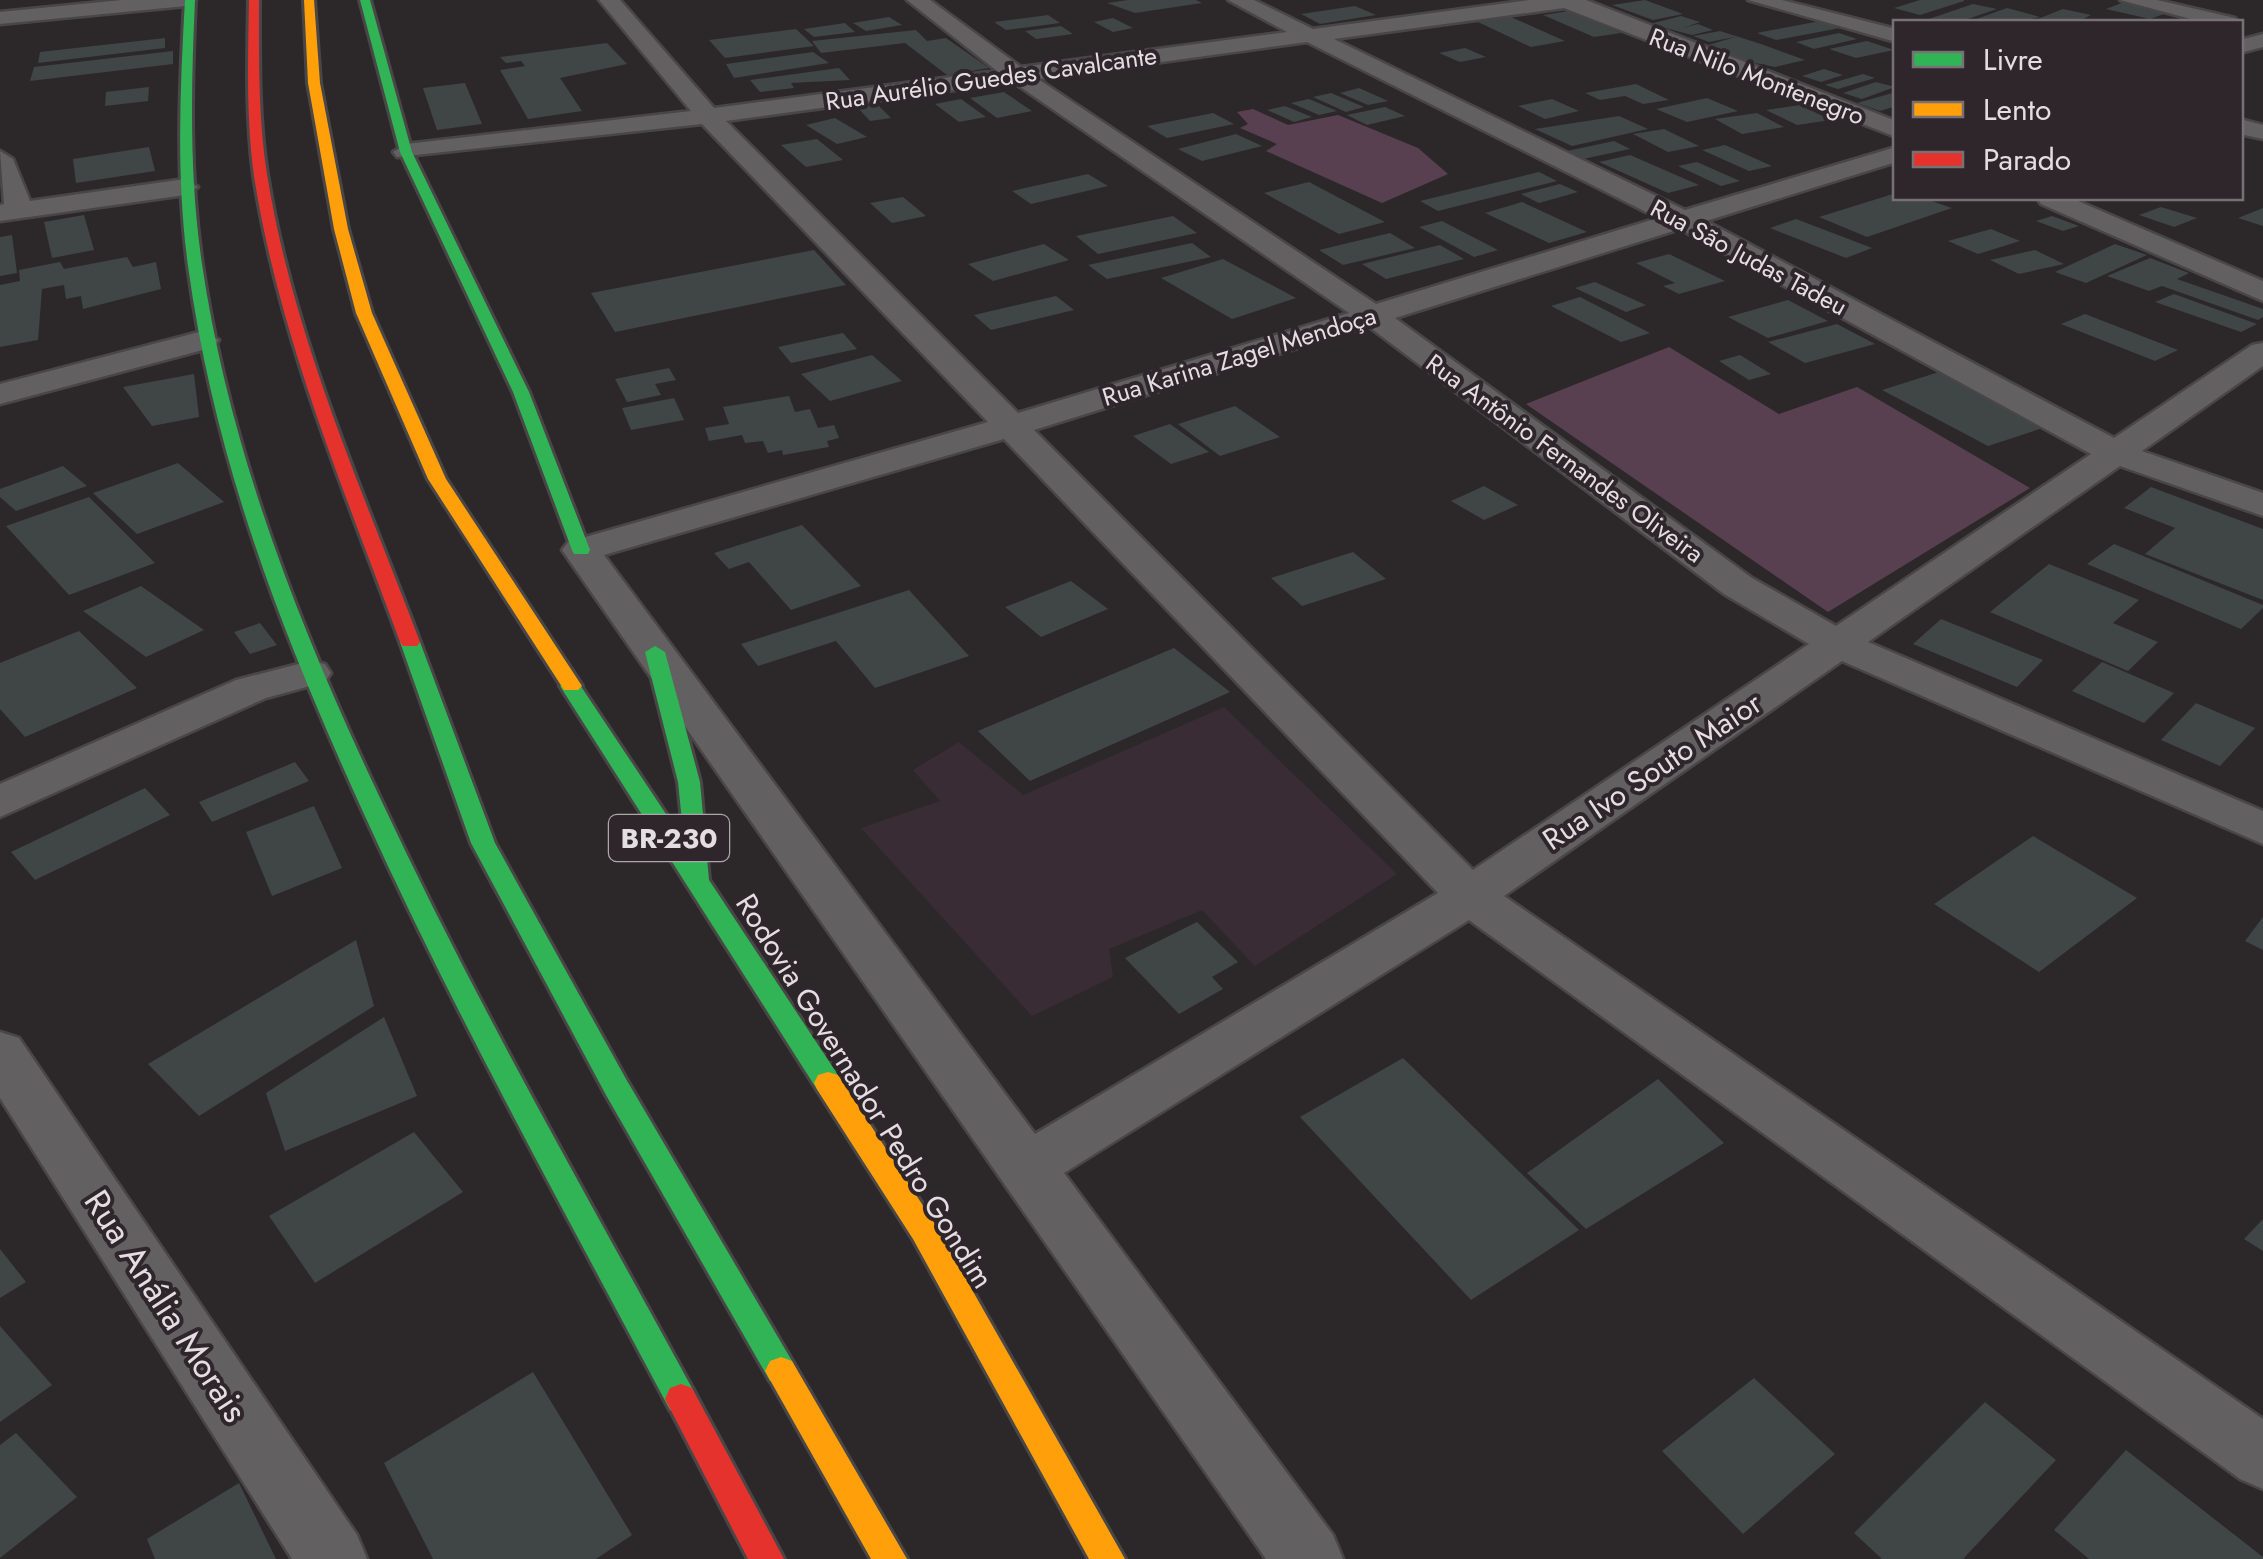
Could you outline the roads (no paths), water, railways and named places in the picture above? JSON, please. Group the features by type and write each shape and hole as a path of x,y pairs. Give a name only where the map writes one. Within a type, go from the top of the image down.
{"main road":[{"path":"188,0 180,70 185,188 204,340 276,590 310,673 431,934 766,1559"},
{"path":"254,0 254,93 260,177 295,323 483,844 625,1104 890,1559"},
{"name":"Rodovia Governador Pedro Gondim","path":"309,0 314,83 341,229 364,313 437,479 923,1230 1108,1559"},
{"path":"365,0 406,152 520,392 581,550"},
{"path":"654,652 689,782 699,884"}],"street":[{"path":"13,19 188,0"},
{"path":"609,0 708,116 1470,896 2263,1457"},
{"name":"Rua Antônio Fernandes Oliveira","path":"916,0 1016,74 1372,314 1738,586 1838,644 2263,829"},
{"name":"Rua São Judas Tadeu","path":"1238,0 1681,220 2116,453 2263,505"},
{"name":"Rua Aurélio Guedes Cavalcante","path":"406,152 708,116 1568,0"},
{"name":"Rua Nilo Montenegro","path":"1568,0 1893,129"},
{"path":"1758,0 1893,35"},
{"path":"2130,0 2219,20"},
{"name":"Rua Karina Zagel Mendoça","path":"581,550 1012,426 1893,155"},
{"path":"0,159 10,211 185,188"},
{"path":"2055,200 2263,292"},
{"path":"0,394 204,340"},
{"name":"Rua Ivo Souto Maior","path":"1026,1168 1470,896 2263,352"},
{"path":"581,550 1308,1559"},
{"path":"0,802 251,689 310,673"},
{"name":"Rua Anália Morais","path":"0,1053 332,1559"}]}
